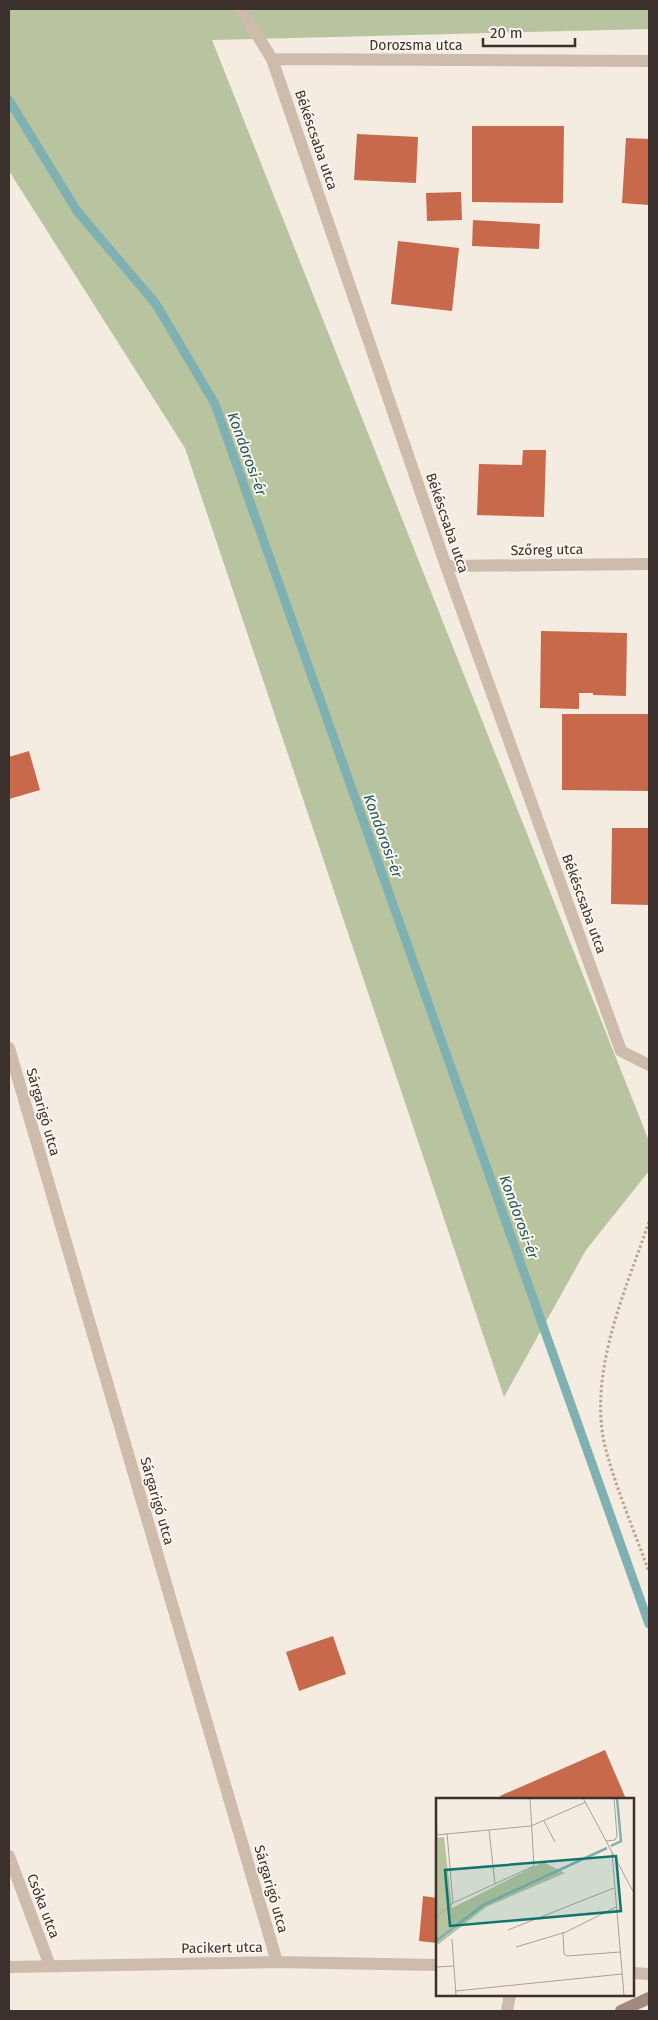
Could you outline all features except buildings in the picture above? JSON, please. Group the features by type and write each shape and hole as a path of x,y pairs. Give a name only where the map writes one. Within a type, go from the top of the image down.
{"street":[{"name":"Békéscsaba utca","path":"241,9 272,59 446,566 621,1051 649,1065"},
{"name":"Dorozsma utca","path":"272,59 649,61"},
{"name":"Szőreg utca","path":"446,566 649,564"},
{"name":"Sárgarigó utca","path":"9,1048 277,1962"},
{"name":"Csóka utca","path":"9,1856 50,1966"},
{"name":"Pacikert utca","path":"9,1967 277,1962 436,1964"},
{"path":"633,1973 649,1974"},
{"path":"507,2011 510,1995"},
{"path":"621,2011 649,1998"}],"path":[{"path":"649,1222 615,1320 605,1362 601,1394 606,1452 649,1572"}],"green space":[{"path":"9,9 649,9 649,29 212,40 649,1141 649,1171 586,1250 504,1397 185,448 9,171"}],"waterway":[{"name":"Kondorosi-ér","path":"9,100 77,211 156,304 215,404 649,1624"}]}
